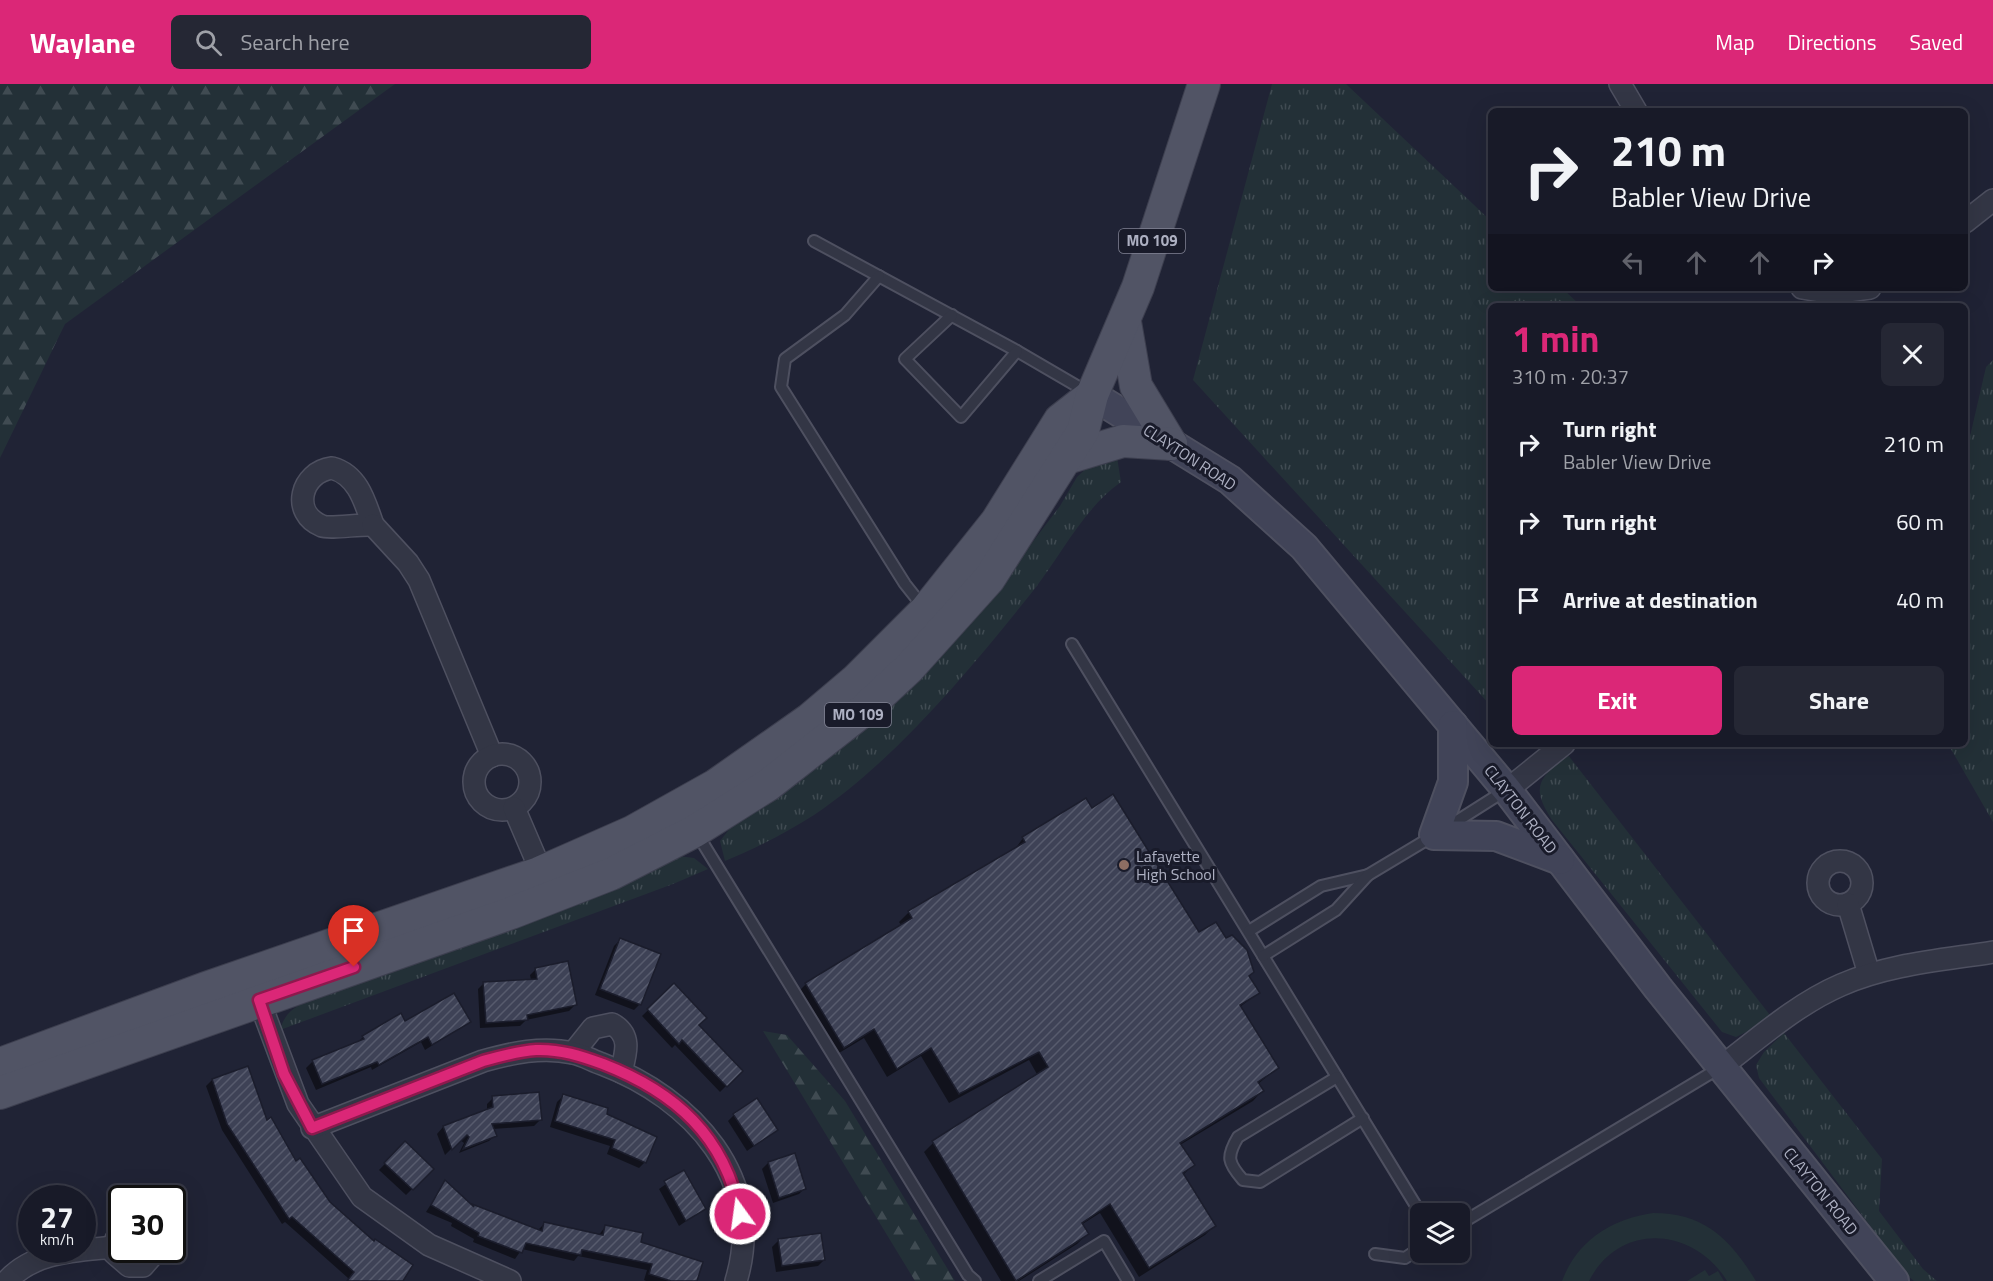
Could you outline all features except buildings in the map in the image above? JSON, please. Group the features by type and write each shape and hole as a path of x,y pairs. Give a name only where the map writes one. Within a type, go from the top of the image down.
{"main road":[{"name":"MO 109","path":"0,1064 173,1000 539,873 622,836 688,819 768,785 818,748 909,668 989,579 1067,458 1083,430 1092,395 1125,322 1204,84"},
{"path":"1125,322 1136,386 1171,444"},
{"name":"MO 109","path":"0,1093 511,913 611,874 688,819 761,755 810,719 856,680 926,610 997,521 1060,420 1092,395"},
{"name":"CLAYTON ROAD","path":"1092,395 1230,480 1288,532 1507,790 1721,1067 1894,1281"},
{"path":"1067,458 1124,441 1171,444"},
{"path":"1453,725 1453,782 1434,835 1496,836 1562,861"},
{"path":"511,913 539,873"}],"street":[{"path":"1620,84 1634,108"},
{"path":"1968,220 1993,200"},
{"path":"1810,291 1832,300 1860,291"},
{"path":"373,525 408,563 418,580 492,756"},
{"path":"1507,790 1560,747"},
{"path":"492,756 512,756 523,763 530,775 528,795 514,808 495,809 484,803 476,793 476,774 482,763 492,756"},
{"path":"514,808 535,857 539,873"},
{"path":"1848,904 1869,974"},
{"path":"1721,1067 1804,1005 1841,985 1869,974 1993,952"},
{"path":"259,1000 284,1074 312,1128 362,1197 429,1245 471,1266 510,1281"},
{"path":"573,1053 593,1028 603,1024 612,1024 621,1032 627,1045 621,1071"},
{"path":"312,1128 483,1061 538,1050 573,1053 621,1071 652,1087 684,1110 707,1136 726,1164 737,1196 743,1232 741,1264 736,1281"},
{"path":"6,1281 22,1267 38,1259 108,1242"},
{"path":"127,1263 135,1267 146,1263"}],"lane":[{"path":"814,241 1017,351 1092,395"},
{"path":"879,276 845,315 784,359 781,387 905,584 926,610"},
{"path":"952,315 905,359 961,417 1017,351"},
{"path":"1072,644 1414,1203"},
{"path":"1263,956 1336,910 1368,875 1507,790"},
{"path":"688,819 968,1275 975,1281"},
{"path":"1249,932 1321,886 1368,875"},
{"path":"1470,1218 1721,1067"},
{"path":"1337,1077 1238,1137 1230,1150 1231,1166 1243,1180 1260,1182 1363,1118"},
{"path":"1038,1281 1104,1241 1128,1281"},
{"path":"1375,1254 1405,1258 1410,1255"}],"green space":[{"path":"0,84 395,84 65,324 0,458"},
{"path":"1272,84 1346,84 1488,218 1488,291 1565,291 1578,303 1488,303 1488,703 1193,380"},
{"path":"1993,360 1993,822 1950,747 1968,747 1968,445 1986,367"},
{"path":"1116,451 1121,482 1095,505 1033,591 959,681 931,711 874,767 814,815 771,840 725,861 720,841 731,827 1022,556 1060,506 1077,477 1093,462"},
{"path":"1568,755 1773,1019 1736,1037 1722,1032 1552,820 1541,799 1541,783 1550,770"},
{"path":"678,856 694,858 708,869 280,1030 288,1014 313,998 494,936 564,909"},
{"path":"763,1031 787,1035 845,1101 955,1281 915,1281"},
{"path":"1784,1033 1882,1159 1879,1211 1923,1269 1937,1281 1914,1281 1907,1275 1759,1078 1756,1065 1764,1052"},
{"path":"1653,1213 1671,1214 1702,1223 1726,1241 1756,1281 1727,1281 1713,1263 1696,1250 1677,1241 1657,1238 1638,1240 1619,1248 1602,1262 1589,1281 1562,1281 1577,1254 1597,1234 1623,1221"},
{"path":"1705,1270 1709,1276 1718,1271 1724,1281 1687,1281"}],"place":[{"name":"Lafayette High School","path":"1124,865"}],"route":[{"path":"354,967 259,1000 284,1074 312,1128 483,1061 538,1050 573,1053 621,1071 652,1087 684,1110 707,1136 726,1164 737,1196 740,1214"}]}
